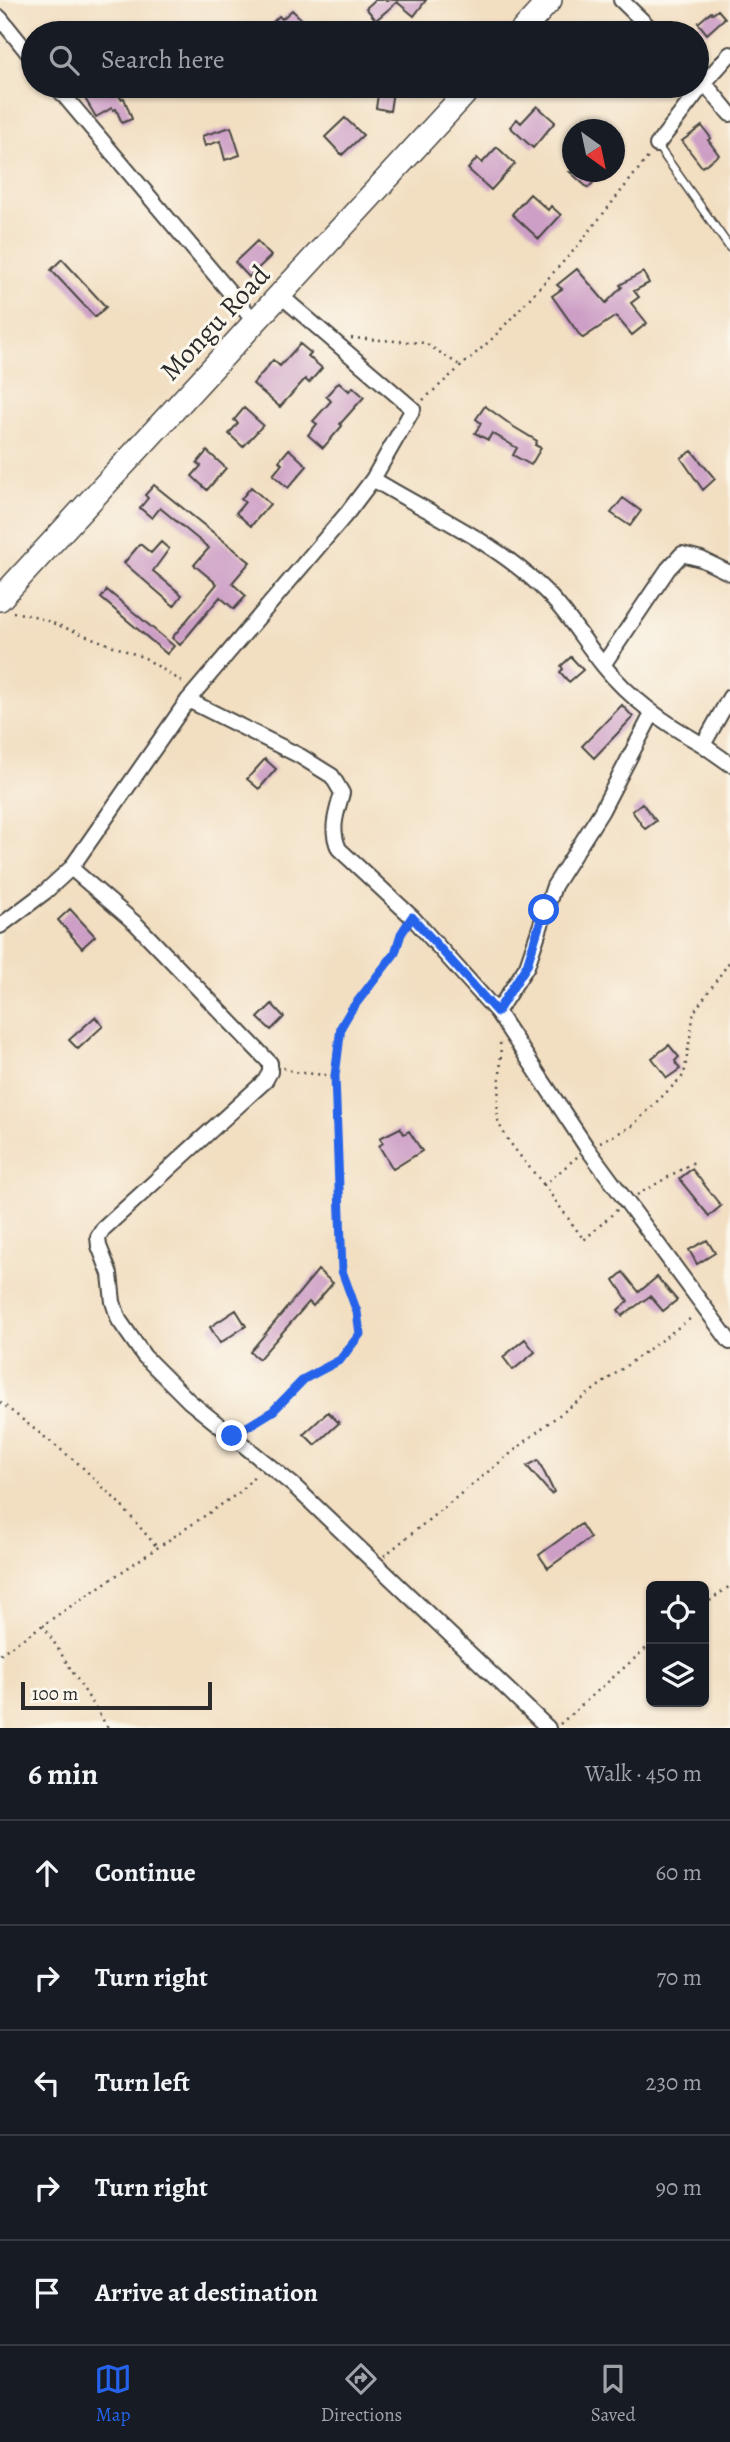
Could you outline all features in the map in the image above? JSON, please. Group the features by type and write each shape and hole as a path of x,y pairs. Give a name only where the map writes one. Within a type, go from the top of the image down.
{"main road":[{"path":"531,21 550,0"},
{"name":"Mongu Road","path":"6,606 255,322 461,98"}],"street":[{"path":"621,0 643,21"},
{"path":"0,18 21,44"},
{"path":"709,71 730,54"},
{"path":"709,88 730,114"},
{"path":"66,98 255,322"},
{"path":"657,145 688,98"},
{"path":"0,926 71,868 188,699 348,512 373,479 413,409 281,295"},
{"path":"373,479 478,540 515,565 540,585 603,665 652,714 730,764"},
{"path":"603,665 668,569 682,554 701,559 730,573"},
{"path":"703,745 730,696"},
{"path":"188,699 300,756 331,776 342,793 333,826 339,849 412,917 497,1012 587,1148 730,1342"},
{"path":"497,1012 527,965 554,886 601,812 652,714"},
{"path":"71,868 136,925 270,1063 270,1072 265,1081 103,1229 98,1237 110,1274 113,1302 119,1320 144,1356 189,1401 266,1462 548,1728"}],"lane":[{"path":"657,145 730,248"}],"path":[{"path":"413,409 493,338 576,248 657,145"},
{"path":"327,336 425,344 461,366"},
{"path":"6,606 145,658 190,686 188,699"},
{"path":"232,1436 273,1411 304,1379 340,1360 360,1334 357,1312 342,1271 335,1076 341,1027 395,953 401,934 412,917"},
{"path":"544,1185 587,1148 631,1128 684,1075 694,1012 730,961"},
{"path":"497,1012 502,1061 498,1121 512,1144 584,1240 626,1201 694,1162"},
{"path":"270,1063 294,1072 335,1076"},
{"path":"376,1563 547,1424 704,1308"},
{"path":"0,1402 79,1464 119,1503 157,1547"},
{"path":"0,1654 240,1492 266,1462"},
{"path":"709,1601 730,1586"},
{"path":"43,1625 108,1728"},
{"path":"554,1728 646,1648"}],"building":[{"path":"375,0 426,0 414,16 397,2 376,20 366,8"},
{"path":"292,10 303,21 274,21 279,16 282,19"},
{"path":"718,10 725,18 709,32 709,21 700,21 711,12 713,14"},
{"path":"85,98 124,98 132,119 122,123 116,109 112,108 96,117"},
{"path":"378,98 392,98 390,111 376,108"},
{"path":"537,106 555,122 533,148 510,127 517,119 521,123"},
{"path":"345,118 363,135 342,155 325,137"},
{"path":"702,126 719,155 702,167 682,141"},
{"path":"231,127 240,155 225,160 220,141 205,146 202,136"},
{"path":"497,147 515,164 491,190 468,169 477,158 482,163"},
{"path":"581,182 594,182 588,188"},
{"path":"530,194 548,210 551,206 561,215 539,239 512,214"},
{"path":"257,241 271,256 249,277 235,262"},
{"path":"62,259 106,307 95,317 51,270"},
{"path":"577,269 606,303 622,287 620,285 643,272 649,283 634,291 639,297 631,303 647,323 632,335 616,316 581,337 552,296 562,289 557,285"},
{"path":"300,344 311,353 308,356 322,368 309,383 305,379 280,407 253,384 273,360 280,366"},
{"path":"339,382 349,391 353,387 364,397 323,448 308,435 317,424 313,421 331,401 326,396"},
{"path":"485,406 537,441 535,445 541,448 531,465 513,455 517,448 492,433 488,440 475,433 481,423 476,419"},
{"path":"244,408 263,425 243,447 229,434 238,423 234,420"},
{"path":"289,449 307,466 288,488 273,475 282,464 279,461"},
{"path":"207,451 226,468 207,490 192,476 201,466 197,463"},
{"path":"692,451 715,479 703,490 681,458"},
{"path":"154,485 250,562 232,583 246,596 234,609 220,597 180,645 172,638 217,584 194,565 209,548 160,508 152,518 140,508 148,498 145,495"},
{"path":"251,487 270,504 251,526 236,513 245,502 241,499"},
{"path":"623,498 641,511 630,526 611,513"},
{"path":"161,542 169,549 153,571 182,595 174,606 124,563 140,544 151,553"},
{"path":"107,590 174,646 167,654 101,598"},
{"path":"571,657 583,670 569,682 560,672 563,669 561,666"},
{"path":"622,705 633,717 594,758 582,746"},
{"path":"265,759 276,769 259,789 247,779"},
{"path":"642,803 656,821 645,829 632,811"},
{"path":"70,909 95,936 82,948 58,920"},
{"path":"272,1004 284,1017 271,1030 258,1018"},
{"path":"95,1017 103,1026 78,1049 69,1040"},
{"path":"669,1045 679,1057 675,1061 680,1069 667,1078 652,1058"},
{"path":"400,1128 404,1134 409,1131 422,1151 393,1169 379,1146 383,1143 380,1138"},
{"path":"692,1169 721,1206 709,1216 679,1179"},
{"path":"707,1240 715,1253 697,1264 689,1250"},
{"path":"318,1270 333,1283 313,1306 309,1302 259,1359 250,1352"},
{"path":"623,1272 639,1292 657,1277 677,1300 663,1311 650,1296 622,1316 618,1310 628,1301 614,1280"},
{"path":"236,1310 246,1326 220,1343 210,1327"},
{"path":"525,1339 535,1352 513,1370 503,1357"},
{"path":"328,1412 339,1423 315,1445 304,1434"},
{"path":"538,1460 554,1492 551,1494 527,1466"},
{"path":"581,1524 590,1538 548,1568 539,1555"}],"route":[{"path":"232,1436 273,1411 304,1379 340,1360 360,1334 357,1312 342,1271 335,1076 341,1027 351,1010 395,953 401,934 412,917 497,1012 527,965 544,910"}]}
